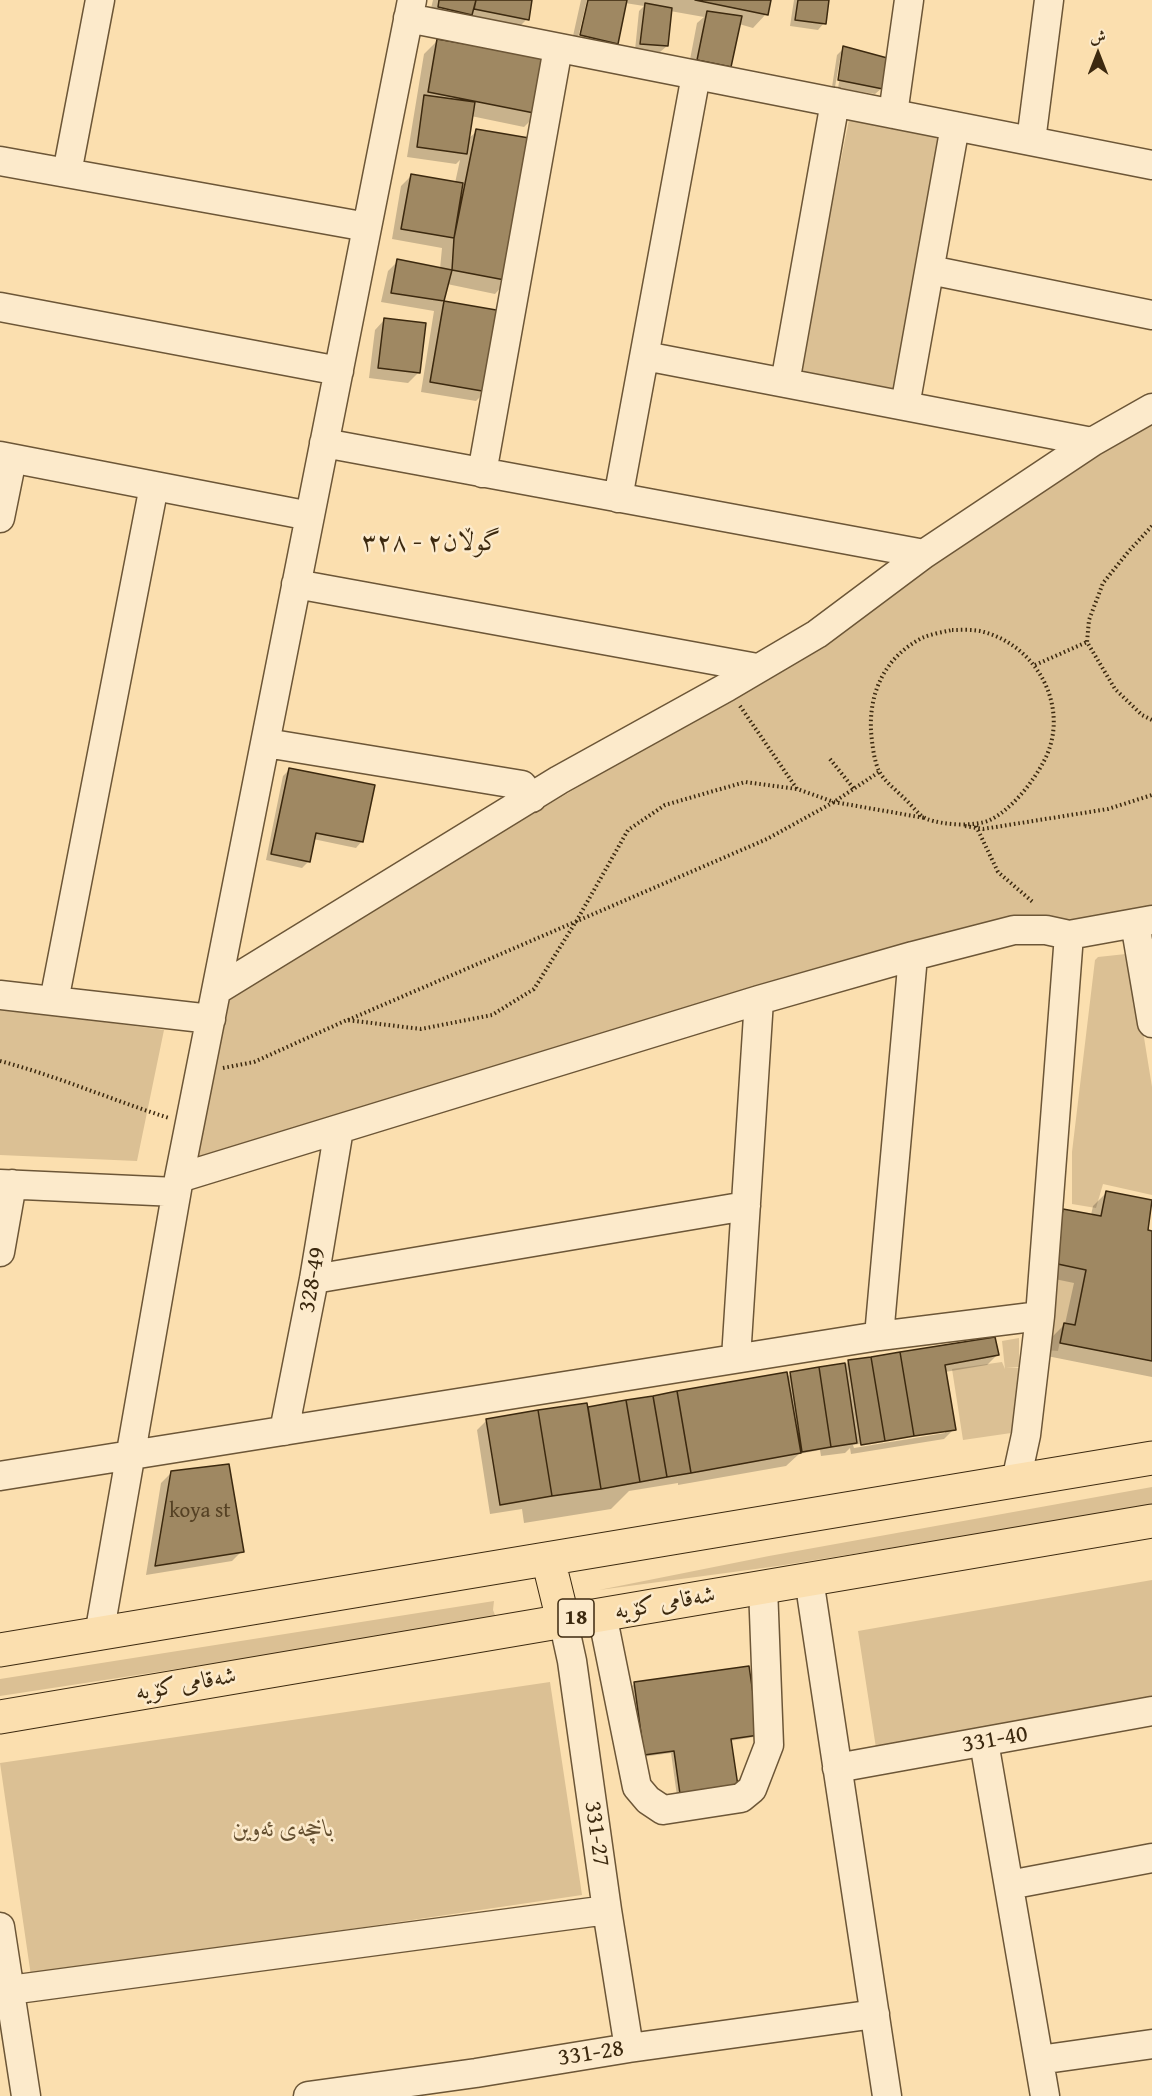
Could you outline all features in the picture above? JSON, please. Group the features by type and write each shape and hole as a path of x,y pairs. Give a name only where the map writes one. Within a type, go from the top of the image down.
{"highway":[{"path":"0,1650 1152,1458"},
{"name":"شەقامی کۆیە","path":"0,1717 1152,1521"},
{"path":"548,1559 563,1620"}],"street":[{"path":"67,174 100,0"},
{"path":"893,114 909,0"},
{"path":"1031,141 1048,0"},
{"path":"99,1635 190,1120 410,9 558,48 1152,165"},
{"path":"482,473 558,48"},
{"path":"618,498 696,75"},
{"path":"785,383 836,102"},
{"path":"905,406 954,126"},
{"path":"0,161 366,227"},
{"path":"930,270 1152,315"},
{"path":"0,307 339,371"},
{"path":"645,356 1092,442"},
{"path":"216,990 559,780 727,687 817,634 924,554 1092,442 1152,408"},
{"path":"324,443 924,554"},
{"path":"0,518 6,458 310,516"},
{"path":"54,1001 154,486"},
{"path":"296,584 757,668"},
{"path":"266,742 522,785 532,798"},
{"path":"0,1252 6,1184 178,1185 339,1129 759,1000 1014,930 1046,930 1069,935 1144,922 1152,1023"},
{"path":"1016,1481 1026,1435 1040,1316 1069,935"},
{"path":"879,1336 913,956"},
{"path":"0,994 211,1019"},
{"path":"736,1358 759,1000"},
{"name":"328-49","path":"284,1431 314,1280 339,1129"},
{"path":"314,1280 746,1206"},
{"path":"0,1476 879,1336 1040,1316"},
{"path":"809,1579 887,2096"},
{"path":"602,1614 637,1787 648,1800 663,1810 741,1798 752,1789 769,1744 763,1587"},
{"name":"331-27","path":"563,1620 573,1672 629,2048"},
{"name":"331-40","path":"837,1768 1152,1711"},
{"path":"984,1742 1045,2096"},
{"path":"1009,1885 1152,1858"},
{"path":"10,1989 607,1910"},
{"path":"0,1927 10,1989 8,2035 26,2096"},
{"name":"331-28","path":"308,2096 478,2085 629,2048 874,2014"},
{"path":"1039,2060 1152,2044"}],"path":[{"path":"1152,526 1103,583 1089,620 1087,642 1115,689 1142,714 1152,720"},
{"path":"347,1020 421,1029 492,1015 534,989 577,920 628,830 665,805 745,782 797,789 834,802 925,819 961,825 976,825 989,820 1015,801 1036,776 1050,750 1054,720 1049,691 1035,665 1012,644 983,632 952,630 923,638 897,656 879,681 870,710 872,741 879,772 925,819"},
{"path":"1035,665 1087,642"},
{"path":"727,687 797,789"},
{"path":"830,759 854,789"},
{"path":"200,1074 254,1062 767,839 834,802 879,772"},
{"path":"976,825 983,829 1108,809 1152,795"},
{"path":"976,825 998,872 1034,903"},
{"path":"0,1061 25,1067 110,1099 170,1118 190,1120"}],"green space":[{"path":"849,120 944,135 896,392 797,376"},
{"path":"1152,417 1152,913 1087,924 1042,922 191,1163 223,997 805,653"},
{"path":"1126,954 1131,957 1152,1087 1152,1195 1103,1184 1096,1208 1072,1204 1072,1152 1095,960 1098,957"},
{"path":"0,1008 164,1030 137,1161 0,1155"},
{"path":"1053,1263 1086,1270 1075,1325 1064,1323 1058,1351 1044,1350"},
{"path":"1019,1338 1019,1367 1006,1368 1020,1368 1018,1432 963,1440 952,1369 1002,1362 1005,1369 1002,1341"},
{"path":"1152,1487 1152,1506 778,1566 599,1590 769,1556"},
{"path":"1152,1580 1152,1697 876,1748 858,1631"},
{"path":"494,1601 493,1610 497,1620 0,1696 0,1679"},
{"name":"باخچەی ئەوین","path":"550,1682 582,1895 31,1976 0,1763"}],"building":[{"path":"439,0 476,0 472,15 438,7"},
{"path":"476,0 532,0 529,20 474,9"},
{"path":"588,0 627,0 618,44 580,35"},
{"path":"695,0 771,0 768,15"},
{"path":"798,0 829,0 826,24 795,20"},
{"path":"645,3 672,8 668,46 640,44"},
{"path":"707,11 742,16 731,67 697,60"},
{"path":"437,39 549,58 539,114 428,92"},
{"path":"843,46 891,59 883,89 838,80"},
{"path":"424,95 475,102 467,154 417,147"},
{"path":"476,129 535,139 510,281 452,270 454,238"},
{"path":"411,174 463,183 454,238 401,229"},
{"path":"397,259 452,270 444,301 391,293"},
{"path":"444,301 502,311 488,392 430,382"},
{"path":"384,318 426,323 420,373 378,368"},
{"path":"289,768 375,785 363,842 316,833 310,862 271,854"},
{"path":"1106,1191 1152,1200 1148,1230 1152,1231 1152,1361 1060,1343 1064,1323 1075,1325 1086,1270 1053,1263 1063,1209 1101,1216"},
{"path":"995,1337 999,1355 945,1365 956,1430 914,1436 900,1352"},
{"path":"900,1352 914,1436 885,1441 871,1357"},
{"path":"871,1357 885,1441 861,1445 848,1360"},
{"path":"845,1363 857,1443 831,1447 819,1367"},
{"path":"819,1367 831,1447 802,1452 790,1372"},
{"path":"787,1372 801,1453 691,1473 677,1391"},
{"path":"677,1391 691,1473 667,1477 653,1396"},
{"path":"653,1396 667,1477 640,1482 626,1400"},
{"path":"626,1400 640,1482 601,1489 588,1407"},
{"path":"587,1403 601,1489 552,1496 538,1410"},
{"path":"538,1410 552,1496 500,1505 486,1419"},
{"path":"229,1464 244,1552 155,1566 171,1471"},
{"path":"749,1666 759,1735 731,1739 738,1786 680,1794 674,1751 644,1755 634,1682"}],"district":[{"name":"گوڵان٢ - ٣٢٨","path":"431,543"}]}
